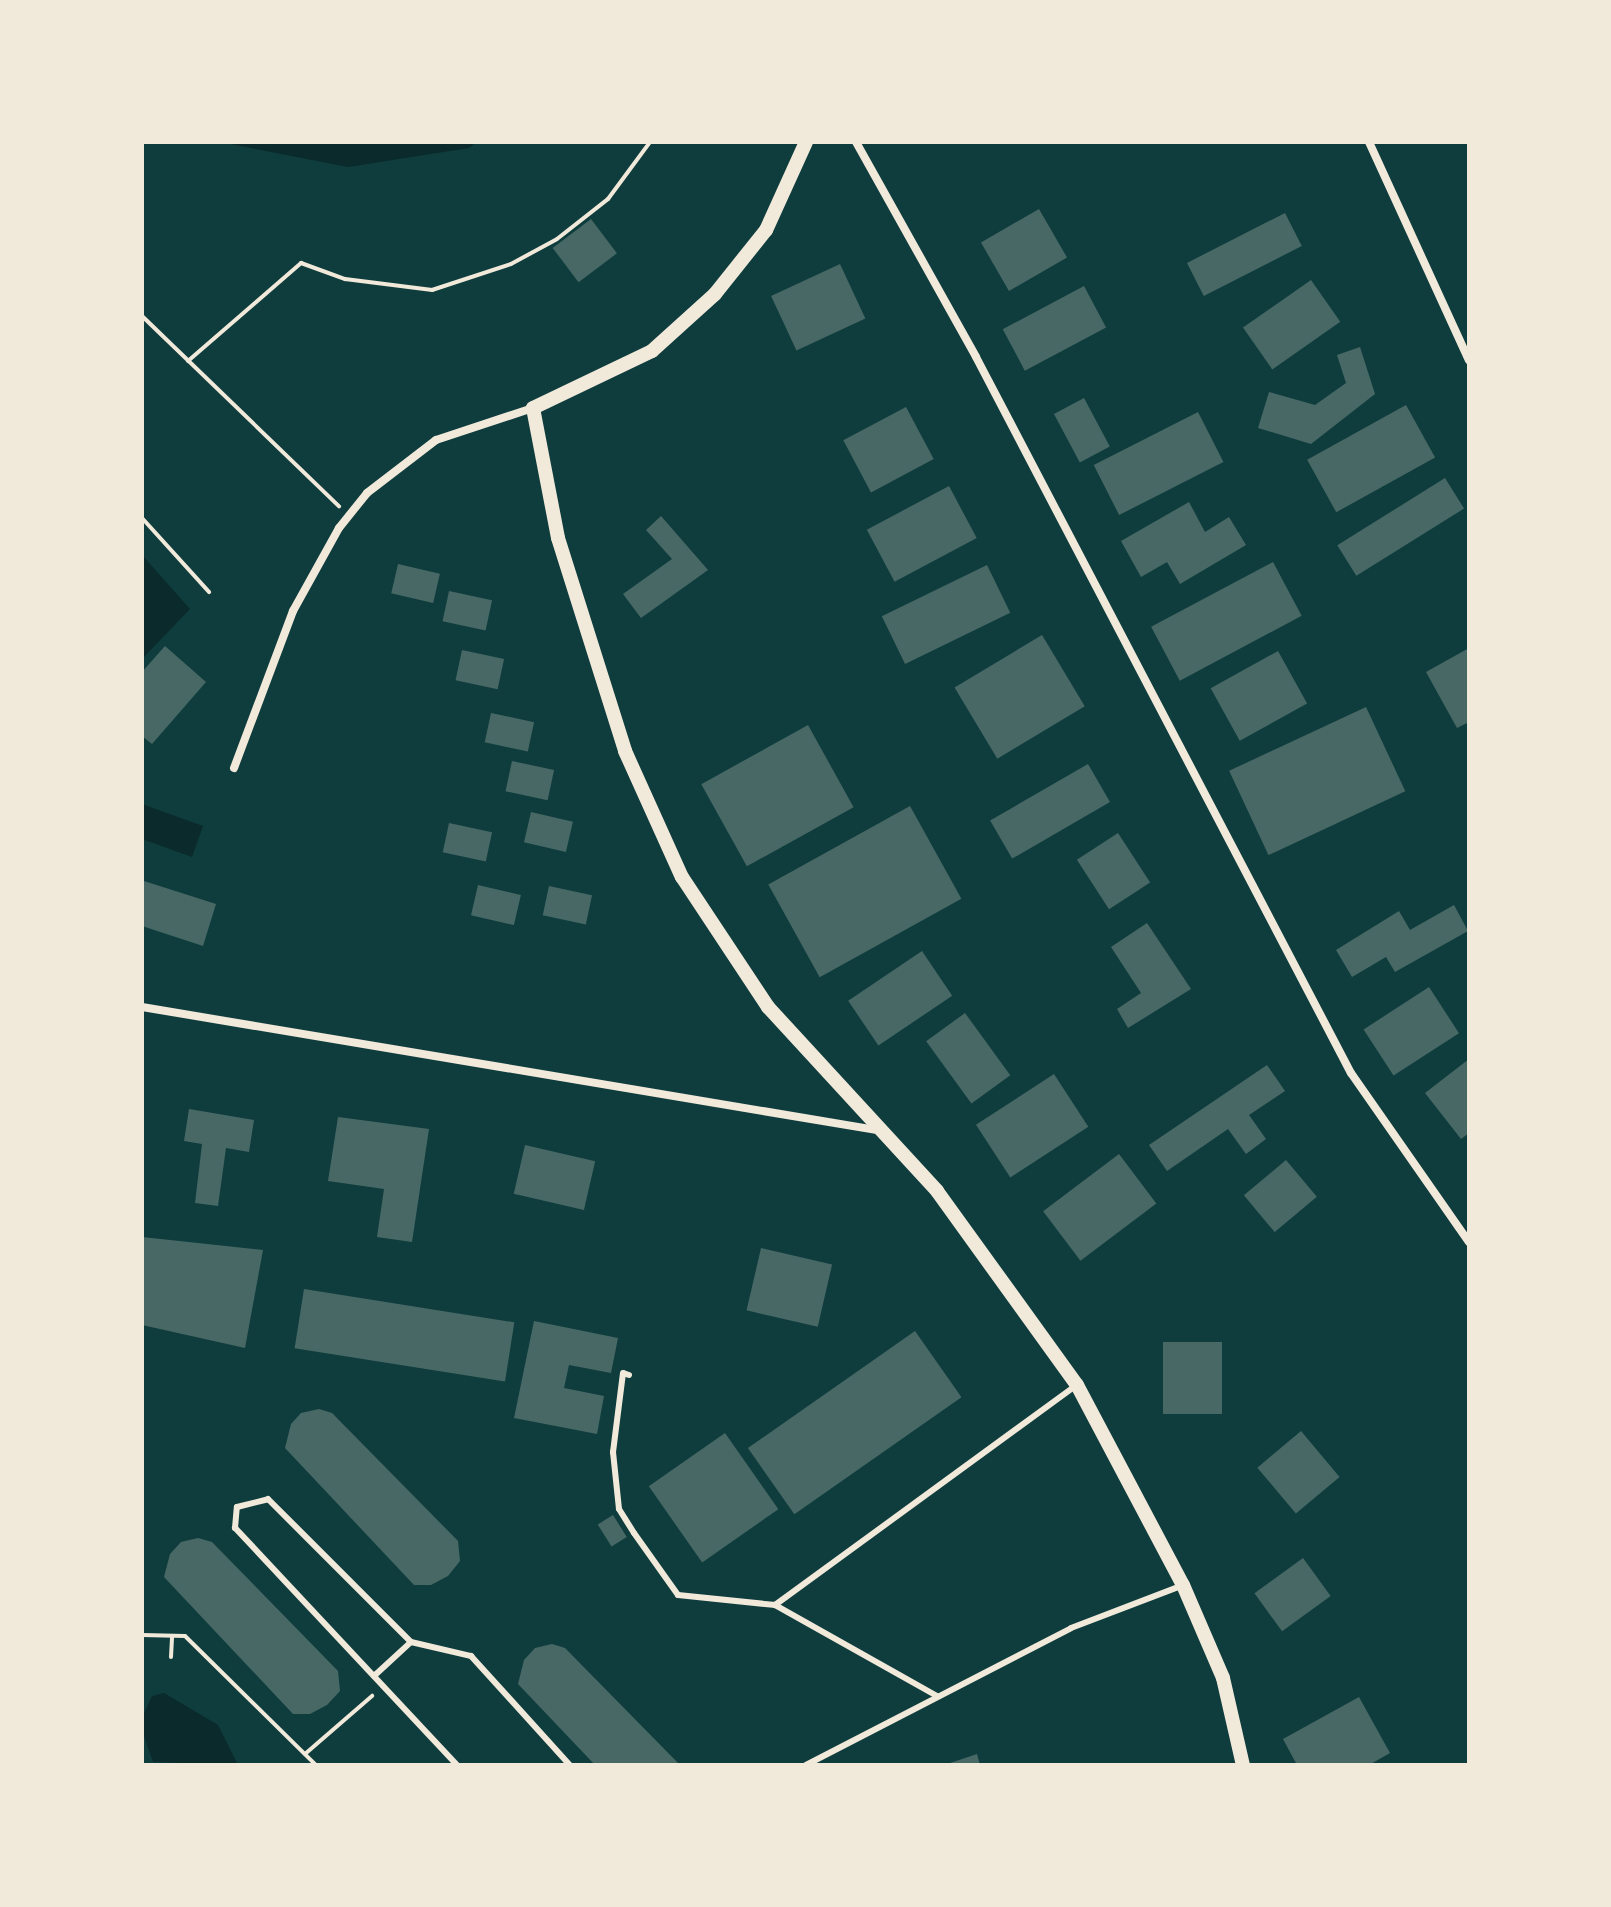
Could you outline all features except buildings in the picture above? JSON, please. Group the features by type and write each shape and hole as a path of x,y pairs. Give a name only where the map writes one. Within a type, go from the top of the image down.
{"street":[{"path":"234,768 293,611 349,516 401,463 436,440 533,408 620,370 652,351 705,304 766,230 806,142"},
{"path":"856,142 998,399 1351,1073 1469,1242"},
{"path":"1369,142 1469,360"},
{"path":"533,408 558,538 625,751 682,877 768,1007 937,1191 1077,1385 1183,1585 1223,1678 1243,1765"},
{"path":"142,1007 882,1131"}],"lane":[{"path":"629,1375 623,1373 613,1452 619,1509 678,1595 775,1605 937,1696"},
{"path":"775,1605 1077,1385"},
{"path":"457,1765 235,1528 237,1507 268,1499 411,1642 471,1656 570,1765"},
{"path":"806,1765 1071,1628 1183,1585"},
{"path":"374,1676 411,1642"}],"path":[{"path":"188,361 301,263 345,279 432,290 511,264 557,239 608,199 650,142"},
{"path":"142,316 349,516"},
{"path":"142,518 209,592"},
{"path":"142,1635 185,1636 316,1765"},
{"path":"171,1657 172,1636"},
{"path":"305,1754 383,1686"}],"water":[{"path":"220,142 477,142 469,148 348,167"},
{"path":"142,555 190,609 142,659"},
{"path":"142,804 203,826 192,857 142,839"},
{"path":"164,1693 218,1725 238,1765 153,1762 143,1733 144,1713 152,1696"}]}
